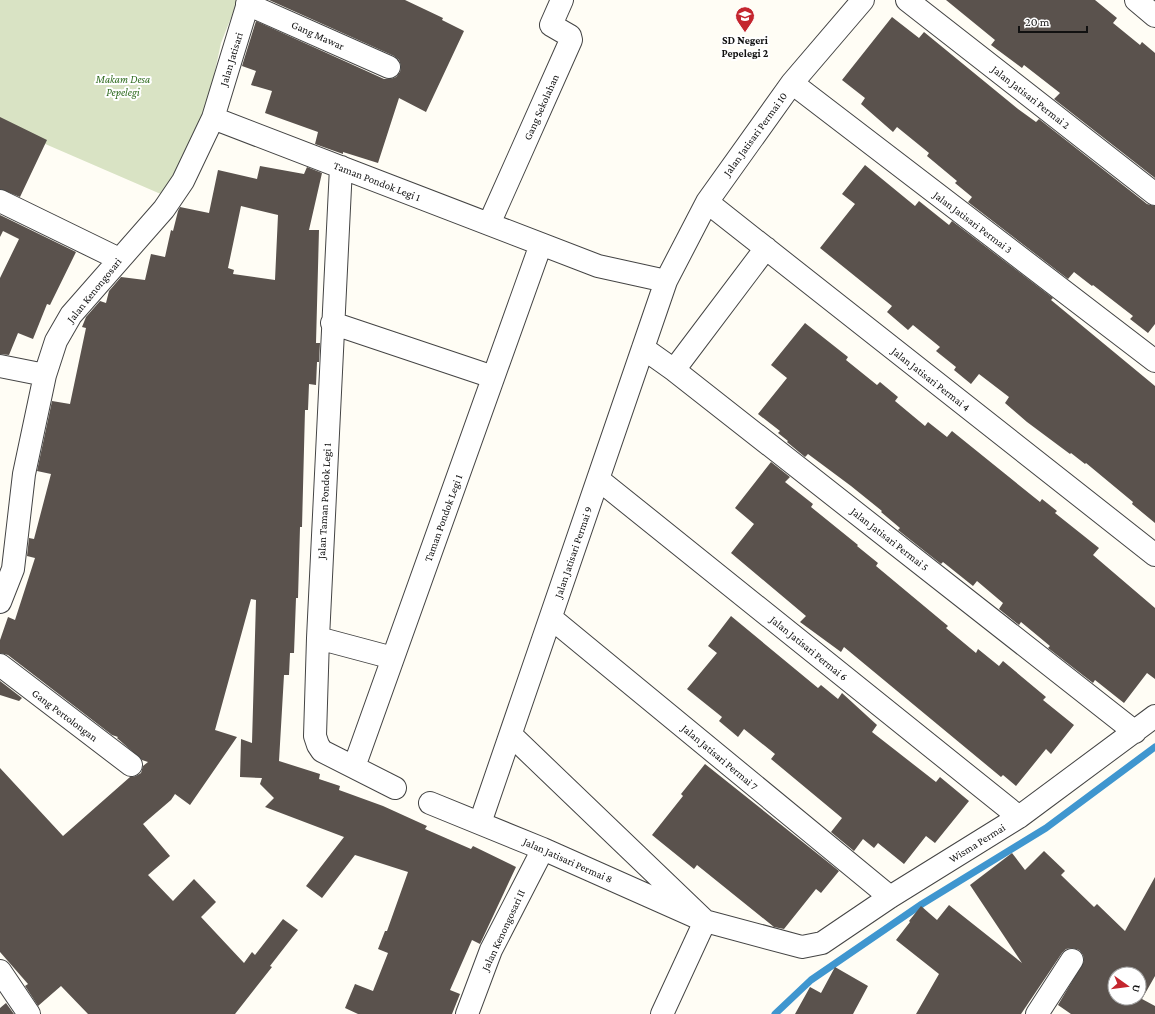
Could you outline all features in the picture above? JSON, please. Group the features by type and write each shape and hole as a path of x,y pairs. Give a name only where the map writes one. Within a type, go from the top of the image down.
{"street":[{"name":"Gang Sekolahan","path":"489,224 571,40 570,36 551,25 562,0"},
{"name":"Jalan Jatisari Permai 10","path":"666,281 707,202 792,84 863,0"},
{"name":"Jalan Jatisari Permai 2","path":"907,0 1155,194"},
{"path":"1136,0 1155,16"},
{"name":"Gang Mawar","path":"248,2 389,67"},
{"name":"Jalan Jatisari","path":"213,118 248,2"},
{"name":"Jalan Jatisari Permai 3","path":"792,84 1155,361"},
{"name":"Taman Pondok Legi 1","path":"213,118 598,266 666,281"},
{"name":"Jalan Kenongosari","path":"0,602 13,569 24,474 45,375 56,342 71,315 164,209 183,181 213,118"},
{"name":"Jalan Taman Pondok Legi 1","path":"341,167 332,323 314,736 322,751 395,788"},
{"path":"0,201 119,259"},
{"name":"Jalan Jatisari Permai 4","path":"707,202 1155,555"},
{"name":"Taman Pondok Legi 1","path":"354,767 541,244"},
{"path":"674,370 766,248"},
{"name":"Jalan Jatisari Permai 9","path":"480,823 666,281"},
{"path":"332,323 493,377"},
{"name":"Jalan Jatisari Permai 5","path":"643,348 674,370 1135,732"},
{"path":"0,366 45,375"},
{"name":"Jalan Jatisari Permai 6","path":"598,479 1019,817"},
{"name":"Jalan Jatisari Permai 7","path":"551,618 890,897"},
{"path":"318,638 393,658"},
{"name":"Gang Pertolongan","path":"0,665 131,764"},
{"name":"Wisma Permai","path":"788,945 802,947 822,943 890,897 1019,817 1155,716"},
{"name":"Jalan Jatisari Permai 8","path":"511,735 705,921"},
{"name":"Jalan Jatisari Permai 8","path":"430,804 543,849 705,921 788,945"},
{"name":"Jalan Kenongosari II","path":"466,1014 491,950 543,849"},
{"path":"662,1014 705,921"},
{"path":"1037,1014 1072,960"},
{"path":"0,971 29,1014"}],"green space":[{"name":"Makam Desa Pepelegi","path":"0,0 238,0 221,43 210,94 193,142 163,195 36,140 0,122"}],"building":[{"path":"269,0 405,0 443,18 442,20 464,31 426,112 399,98 378,163 343,152 343,154 315,144 318,132 265,113 272,91 251,85 256,71 242,66 256,21 384,79 396,77 400,72 401,66 399,60 394,56"},
{"path":"946,0 1095,0 1117,18 1113,23 1140,45 1142,42 1155,53 1155,178 1054,99 1060,93 1024,65 1022,68 991,45 995,40"},
{"path":"892,17 919,38 924,32 1018,109 1036,122 1039,119 1147,204 1155,206 1155,324 1148,333 1130,319 1133,316 1093,285 1092,286 1074,272 1068,279 968,202 972,197 955,183 957,181 927,156 929,153 897,127 893,132 861,104 865,98 842,80"},
{"path":"0,117 47,140 20,197 0,189"},
{"path":"865,165 915,206 919,201 949,225 952,221 1053,298 1051,300 1155,386 1155,523 1132,504 1133,502 1086,463 1085,464 1071,453 1070,454 1027,422 1005,403 1009,397 979,374 971,384 954,370 956,367 936,351 940,347 913,325 908,330 887,312 892,306 820,248 855,204 842,194"},
{"path":"260,166 304,174 307,167 322,173 309,230 319,230 316,343 320,343 319,362 317,362 316,385 309,384 308,410 305,410 302,527 300,527 298,598 296,598 294,653 290,653 289,675 284,675 279,761 320,774 319,779 340,786 339,790 383,806 427,826 425,829 471,849 473,846 516,867 480,944 472,940 450,990 460,994 452,1014 358,1014 345,1008 355,984 373,991 388,953 378,949 385,931 387,931 408,872 355,855 322,898 306,886 344,837 265,807 274,798 260,784 262,778 240,777 241,739 252,743 256,600 251,599 215,730 237,737 190,805 175,794 171,800 143,824 170,856 148,875 173,901 194,879 216,902 201,917 244,963 252,952 255,955 283,919 298,930 270,966 272,967 235,1014 88,1014 61,986 38,1006 25,986 28,984 0,952 0,768 63,836 130,777 141,773 143,766 148,762 142,760 117,738 118,737 112,735 8,655 0,653 0,640 8,617 15,620 35,558 27,556 29,538 34,539 51,474 37,471 52,401 70,404 86,328 82,327 86,317 100,301 106,303 109,291 121,277 145,280 151,254 165,257 171,230 173,231 180,207 209,213 218,170 257,179","holes":["241,206 278,215 275,280 233,274 234,270 228,268"]},
{"path":"0,215 76,252 50,305 47,304 33,339 18,333 9,355 0,354 0,278 19,239 3,231 0,237"},
{"path":"805,323 848,357 846,360 877,385 880,382 898,397 895,401 925,426 928,422 947,437 952,431 1040,502 1042,499 1057,511 1055,513 1099,548 1093,555 1155,608 1155,679 1147,673 1124,703 1095,680 1093,683 1048,648 1050,646 1021,622 1019,625 999,609 1003,603 977,581 973,586 943,562 941,564 898,530 900,528 881,512 882,511 808,454 805,457 778,433 780,431 758,414 787,378 771,365"},
{"path":"771,462 790,477 785,482 813,504 811,507 858,545 857,546 878,563 876,566 948,626 946,628 976,653 978,649 999,666 1003,661 1046,697 1043,700 1074,725 1051,754 1046,749 1016,786 1003,775 1001,777 844,647 841,652 800,622 806,616 731,553 754,524 735,508"},
{"path":"731,616 818,688 821,685 838,699 842,693 877,725 872,732 936,782 940,777 969,801 935,843 926,836 904,864 878,843 874,848 863,839 854,851 831,832 842,818 771,759 775,754 744,729 738,737 719,721 722,717 687,689 717,653 708,646"},
{"path":"0,681 22,698 19,701 0,695"},
{"path":"705,764 839,871 821,893 816,889 784,929 774,927 697,865 694,869 652,835 683,796 681,794"},
{"path":"1044,851 1065,871 1061,875 1094,907 1097,904 1125,931 1155,877 1155,976 1147,990 1147,966 1107,966 1107,1006 1147,1006 1147,1002 1155,1006 1155,1014 1071,1014 1058,1005 1084,961 1083,955 1079,950 1072,948 1066,949 1062,953 1021,1014 916,1014 939,974 896,940 921,906 937,920 949,905 1022,963 970,885 1012,853 1025,870"},
{"path":"835,967 868,986 853,1014 795,1014 810,987 821,993"},
{"path":"6,1003 14,1014 0,1014 0,1008"}],"waterway":[{"path":"775,1014 811,980 922,904 1046,828 1155,747"}],"place":[{"name":"SD Negeri Pepelegi 2","path":"745,33"}]}
